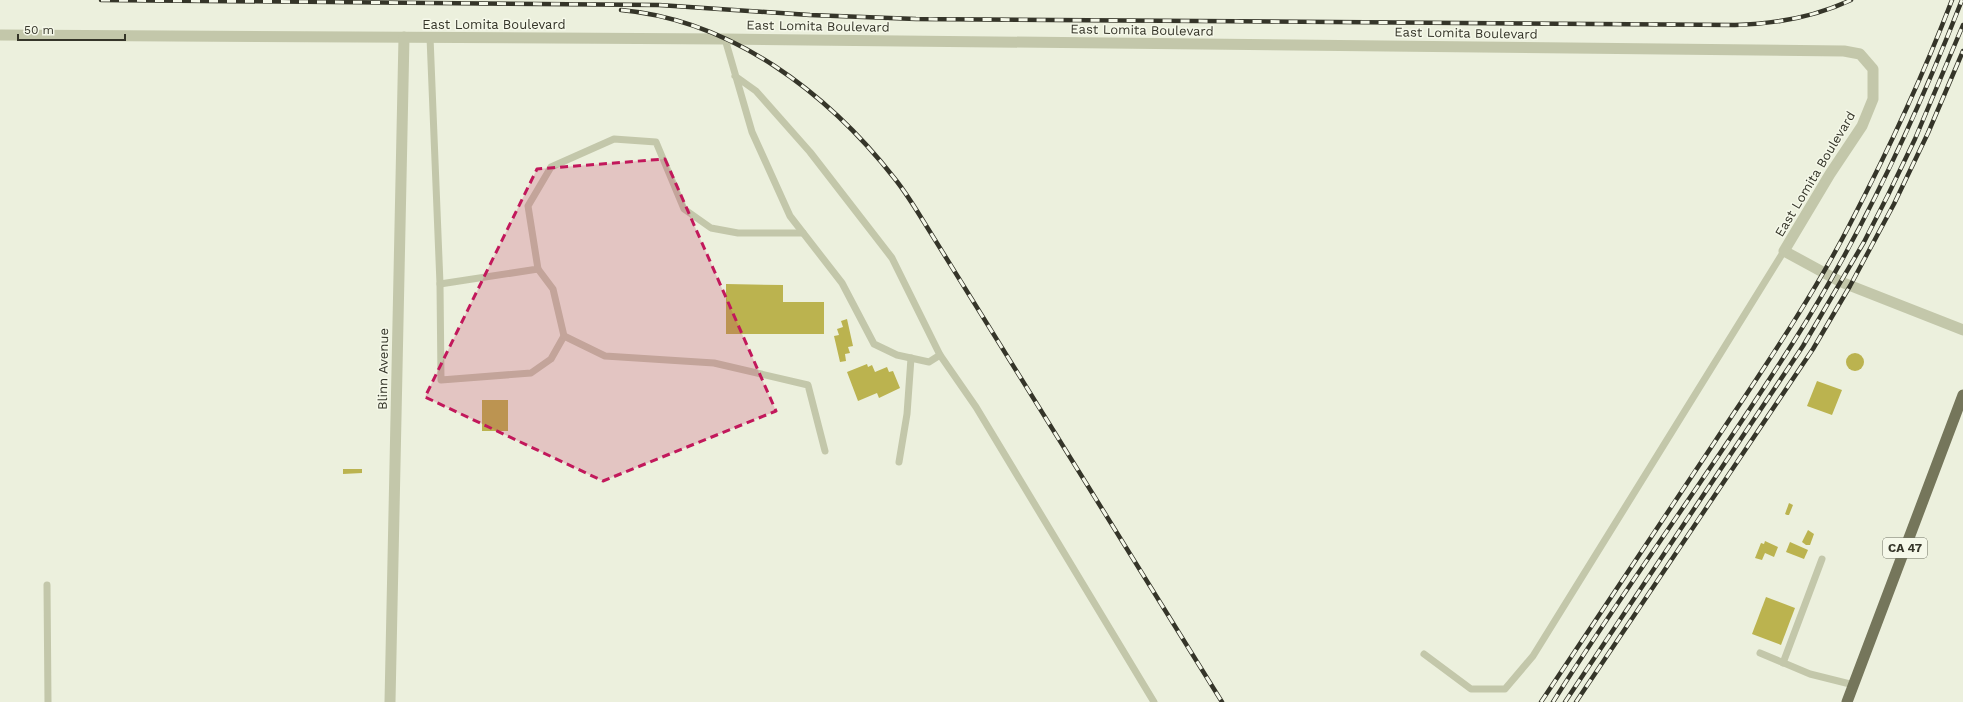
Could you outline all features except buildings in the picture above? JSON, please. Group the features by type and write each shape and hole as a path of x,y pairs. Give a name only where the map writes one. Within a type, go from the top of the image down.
{"main road":[{"name":"CA 47","path":"1847,702 1963,395"}],"street":[{"name":"East Lomita Boulevard","path":"0,35 725,39 1844,51 1860,54 1874,69 1873,99 1862,126 1830,174 1784,251 1840,282 1963,330"},
{"name":"Blinn Avenue","path":"390,702 404,37"}],"lane":[{"path":"430,37 440,284 441,380 531,373 551,358 564,336 553,289 538,269 528,206 551,167 614,139 656,142 684,209 711,228 738,233 803,233"},
{"path":"725,39 752,132 790,216 842,283 874,344 897,355 929,362 940,355"},
{"path":"735,76 756,91 810,152 892,258 940,355 976,407 1154,702"},
{"path":"1424,654 1471,689 1505,689 1533,656 1784,251"},
{"path":"440,284 538,269"},
{"path":"564,336 605,356 714,363 808,385 825,452"},
{"path":"899,462 907,414 911,358"},
{"path":"1783,663 1822,559"},
{"path":"46,585 48,702"},
{"path":"1760,653 1810,674 1854,685"}],"highlighted area":[{"path":"665,159 776,411 603,481 425,397 537,169"}],"railway":[{"path":"101,0 659,5 810,15 916,19 1735,25 1765,23 1809,15 1851,0"},
{"path":"1541,702 1767,363 1819,280 1878,169 1917,85 1952,0"},
{"path":"1553,702 1612,611 1765,387 1819,300 1865,217 1907,132 1962,0"},
{"path":"621,10 662,17 701,29 739,45 774,66 808,90 840,118 869,147 912,203 1222,702"},
{"path":"1565,702 1803,346 1864,242 1888,195 1915,139 1963,25"},
{"path":"1576,702 1813,349 1850,286 1894,204 1928,133 1963,51"}]}
